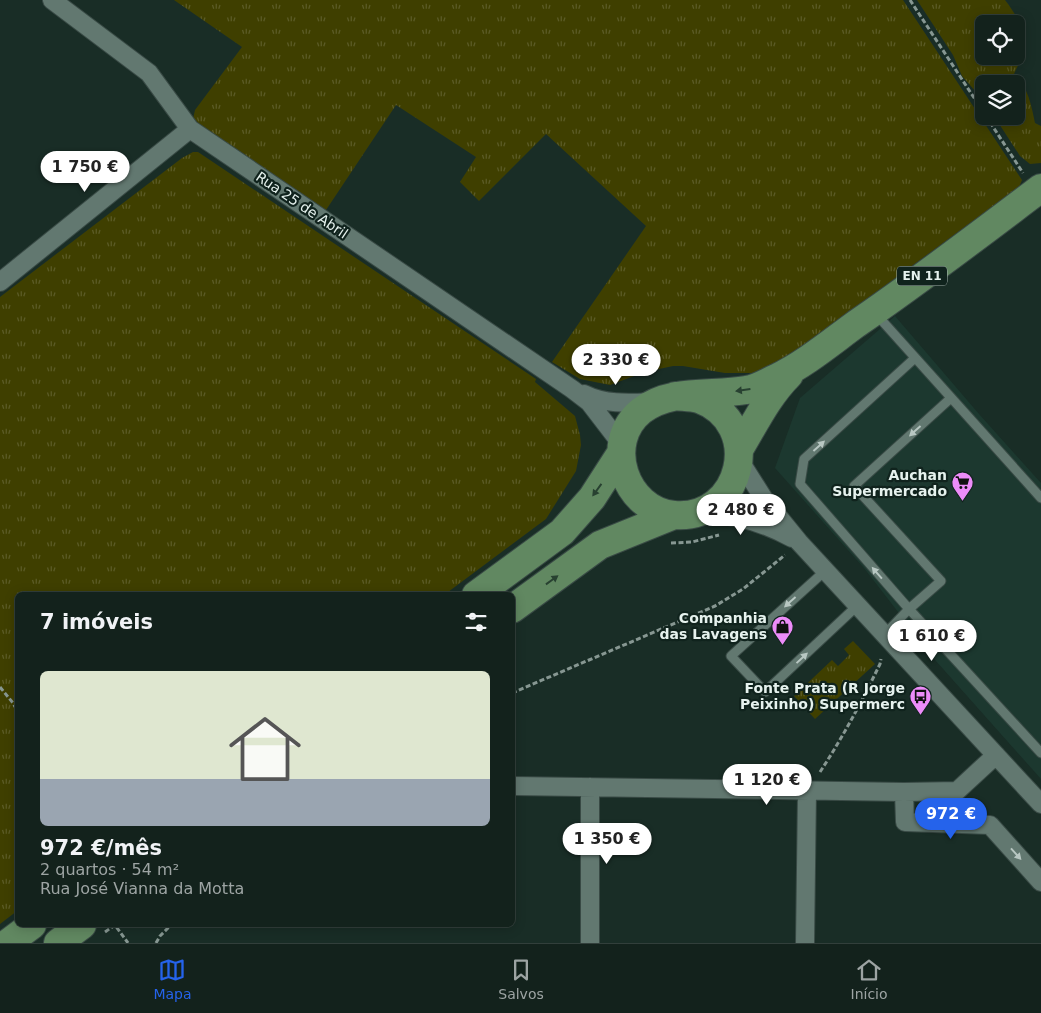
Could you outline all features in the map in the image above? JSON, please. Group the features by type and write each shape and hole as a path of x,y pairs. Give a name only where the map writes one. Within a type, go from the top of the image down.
{"main road":[{"name":"EN 11","path":"802,362 874,312 1033,182"},
{"path":"480,592 562,532 592,498 622,449 629,427 640,412 666,399 748,390 778,377 802,362"},
{"path":"515,607 600,546 681,514 706,509 723,497 734,481 740,454 778,386 802,362"},
{"path":"666,399 698,398 718,409 732,426 740,454"},
{"path":"622,449 622,468 628,483 636,495 648,505 661,512 681,514"},
{"path":"8,943 29,927"},
{"path":"58,943 79,927"}],"street":[{"name":"Rua 25 de Abril","path":"52,0 149,73 190,129 572,388"},
{"path":"0,282 190,129"},
{"path":"572,388 595,400 617,403 666,399"},
{"path":"572,388 589,402 622,449"},
{"path":"740,454 764,499 799,542 1041,804"},
{"path":"681,514 726,515 760,523 799,542"},
{"path":"515,786 807,791 957,791 996,755"},
{"path":"590,787 590,943"},
{"path":"805,943 807,791"},
{"path":"904,792 905,822 990,826 1041,882"}],"lane":[{"path":"874,312 1041,498"},
{"path":"915,358 804,459 800,484 909,609 1041,753"},
{"path":"885,634 909,609 941,582 854,486 951,398"},
{"path":"826,570 731,656 765,692 858,605"}],"path":[{"path":"910,0 975,100"},
{"path":"992,125 1033,182"},
{"path":"668,542 692,542 728,534"},
{"path":"515,692 715,606 743,589 786,554 778,549"},
{"path":"807,791 837,746 880,664 885,634"},
{"path":"0,687 15,707"},
{"path":"116,927 128,943"},
{"path":"156,943 169,927"}],"shaded area":[{"path":"895,316 1041,483 1041,779 936,661 864,568 775,468 800,398"}],"green space":[{"path":"174,0 903,0 975,109 975,125 986,125 1022,180 1019,187 787,358 752,373 725,373 673,366 645,372 610,385 580,379 552,362 646,226 546,134 479,201 460,182 476,157 396,105 324,213 198,129 193,119 195,110 242,47"},
{"path":"917,0 1005,0 1015,15 975,15 975,65 1018,65 1015,75 975,75 975,91 962,76 953,55"},
{"path":"1025,88 1035,123 1041,126 1041,163 1030,164 1020,156 1000,125 1025,125"},
{"path":"193,152 198,152 536,379 535,382 575,416 581,445 576,471 546,519 448,592 15,592 15,913 0,924 0,297 182,158"},
{"path":"853,641 875,664 815,719 794,696 832,660 838,666 849,655 844,649"}],"place":[{"name":"Auchan Supermercado","path":"963,502"},
{"name":"Companhia das Lavagens","path":"783,645"},
{"name":"Fonte Prata (R Jorge Peixinho) Supermerc","path":"921,715"}]}
